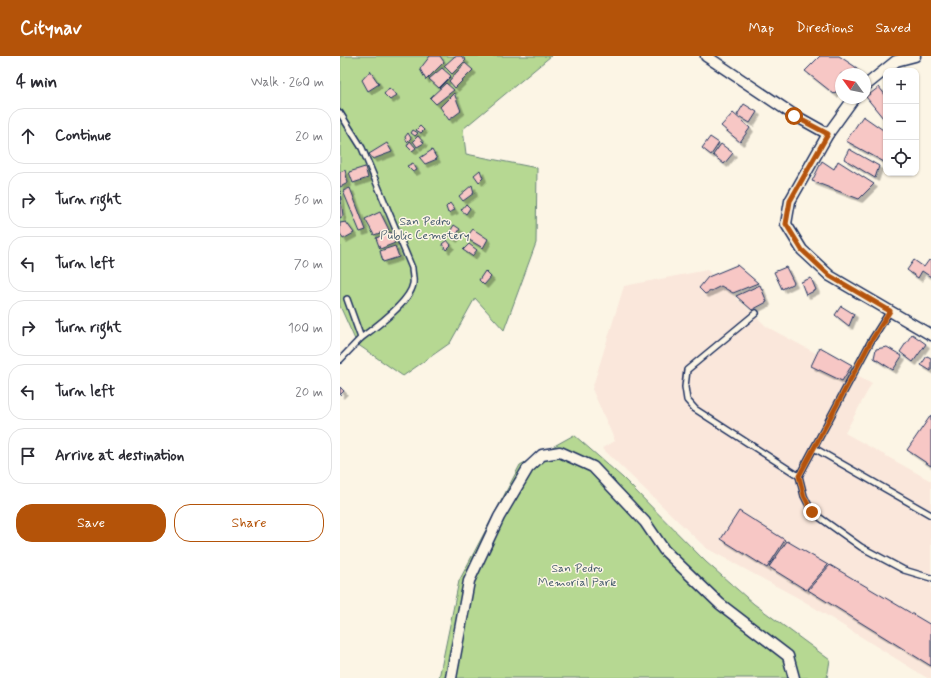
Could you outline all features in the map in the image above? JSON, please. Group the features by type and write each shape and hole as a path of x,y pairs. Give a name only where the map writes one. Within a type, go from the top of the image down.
{"street":[{"path":"706,56 794,116 828,134"},
{"path":"871,81 896,61 914,56"},
{"path":"850,104 828,134 790,201 786,224 802,250 830,276 931,335"},
{"path":"451,678 469,581 499,517 528,468 542,455 560,452 593,467 645,522 664,550 720,604 788,656 794,678"}],"lane":[{"path":"340,113 362,148 412,268 414,282 411,292 402,303 382,322 361,338 340,360"},
{"path":"347,299 361,338"},
{"path":"890,311 871,341 799,476 804,496 812,512 861,547 904,570 931,578"},
{"path":"756,313 687,370 685,387 687,400 695,409 799,476"},
{"path":"814,448 931,515"}],"shaded area":[{"path":"707,270 767,327 872,383 845,433 931,481 931,678 927,678 802,600 706,548 602,448 615,441 592,389 624,286"}],"green space":[{"name":"San Pedro Public Cemetery","path":"340,56 551,56 463,129 466,154 537,168 536,243 504,330 475,298 450,343 403,376 357,344 340,306"},
{"name":"San Pedro Memorial Park","path":"574,435 623,478 706,562 754,604 830,660 827,678 439,678 459,581 520,465"}],"building":[{"path":"430,56 440,56 444,62 426,80 420,69"},
{"path":"455,56 461,56 466,60 452,74 444,66"},
{"path":"820,56 839,56 857,68 835,68 834,94 805,71"},
{"path":"465,63 473,70 455,88 449,81"},
{"path":"442,68 451,76 439,88 429,79"},
{"path":"370,71 379,84 368,91 362,80"},
{"path":"446,83 454,90 436,104 430,98"},
{"path":"879,87 883,92 883,118 871,103 871,93"},
{"path":"389,88 397,95 390,100 384,94"},
{"path":"454,93 461,111 449,120 440,107"},
{"path":"744,104 757,112 750,123 737,115"},
{"path":"733,113 750,128 740,142 721,126"},
{"path":"863,116 883,130 883,161 846,141"},
{"path":"420,126 424,130 421,133 416,130"},
{"path":"413,130 418,133 415,136 411,133"},
{"path":"408,133 411,138 407,142 405,137"},
{"path":"418,136 424,143 417,147 413,141"},
{"path":"710,137 719,143 711,155 702,148"},
{"path":"410,141 416,148 412,151 407,146"},
{"path":"387,143 392,152 373,159 369,154"},
{"path":"721,144 733,153 724,164 713,155"},
{"path":"849,149 879,166 875,178 844,159"},
{"path":"432,150 437,159 425,164 420,158"},
{"path":"822,161 834,169 838,161 874,184 859,199 812,181"},
{"path":"413,163 417,170 413,172 407,166"},
{"path":"365,167 368,178 353,183 349,172"},
{"path":"345,170 348,183 340,187 340,172"},
{"path":"480,170 483,178 479,182 474,175"},
{"path":"472,185 474,193 463,201 459,196"},
{"path":"350,188 366,230 360,232 343,191"},
{"path":"340,191 343,216 340,218"},
{"path":"450,203 455,210 448,213 446,207"},
{"path":"466,204 470,208 466,214 461,210"},
{"path":"380,212 389,230 374,235 365,219"},
{"path":"346,222 354,233 343,239 340,233 340,223"},
{"path":"454,225 460,229 454,239 448,235"},
{"path":"473,229 488,239 483,248 466,238"},
{"path":"391,232 395,243 380,249 376,238"},
{"path":"447,240 451,245 446,250 442,244"},
{"path":"469,244 477,250 472,256 463,250"},
{"path":"395,246 399,257 383,262 380,251"},
{"path":"914,260 924,267 929,260 931,262 931,277 922,271 918,278 907,270"},
{"path":"737,265 758,283 733,293 721,286 705,294 699,288 708,277"},
{"path":"786,267 794,283 782,289 774,272"},
{"path":"485,271 491,277 484,285 479,280"},
{"path":"811,278 816,290 806,295 801,282"},
{"path":"760,285 767,302 752,310 736,296"},
{"path":"841,306 854,314 849,326 835,315"},
{"path":"912,334 926,344 913,362 900,352"},
{"path":"820,347 852,365 842,381 811,366"},
{"path":"887,347 902,356 893,370 874,358 876,349"},
{"path":"927,356 931,358 931,371 921,365"},
{"path":"340,387 344,391 340,395"},
{"path":"931,415 931,466 907,450"},
{"path":"739,511 785,540 767,568 721,539"},
{"path":"787,541 828,565 806,590 769,567"},
{"path":"830,565 931,625 931,666 808,590"}],"route":[{"path":"794,116 828,134 790,201 786,224 802,250 830,276 890,311 871,341 799,476 804,496 812,512"}]}
